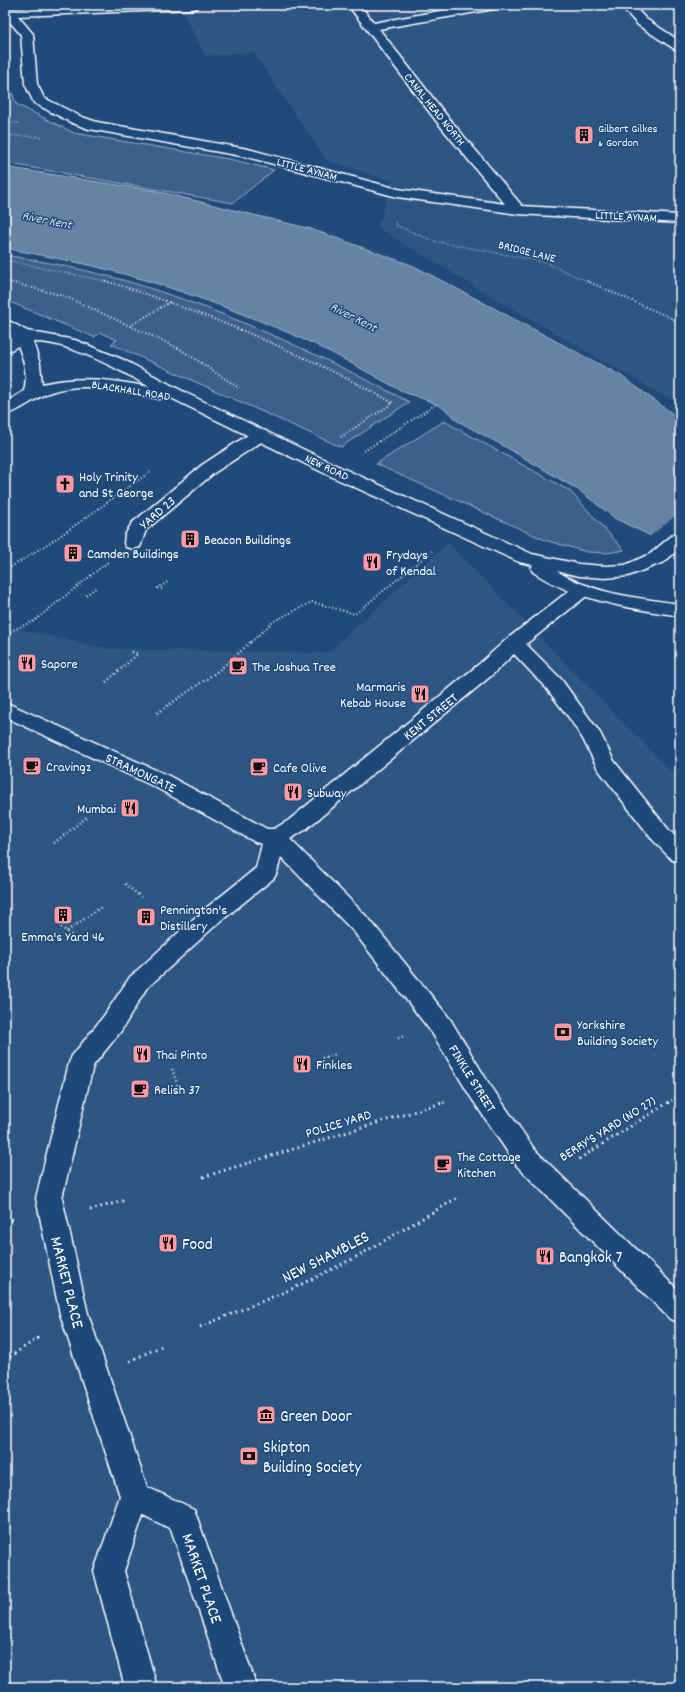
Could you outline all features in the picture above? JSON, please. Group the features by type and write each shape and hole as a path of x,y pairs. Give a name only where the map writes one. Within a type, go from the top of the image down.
{"main road":[{"path":"7,12 193,5"},
{"name":"CANAL HEAD NORTH","path":"354,5 442,119 518,210"},
{"path":"371,27 392,22 424,11 494,5"},
{"path":"626,5 642,22 680,47"},
{"name":"LITTLE AYNAM","path":"7,12 27,34 31,84 39,100 76,120 94,126 248,153 396,193 518,210 680,219"},
{"path":"665,37 680,36"},
{"name":"NEW ROAD","path":"5,325 22,335 69,343 118,363 184,399 334,471 526,558 579,570 605,572 628,570 656,558 680,538"},
{"path":"5,347 22,335 34,366 36,383 32,393"},
{"name":"BLACKHALL ROAD","path":"5,410 32,393 62,385 92,383 124,387 184,399"},
{"name":"YARD 23","path":"133,543 134,535 138,527 208,469 260,435"},
{"path":"526,558 551,577 582,590 680,610"},
{"name":"KENT STREET","path":"275,838 297,825 485,670 514,643 582,590"},
{"path":"514,643 554,684 577,714 592,738 605,764 660,834 680,854"},
{"name":"STRAMONGATE","path":"5,709 161,781 263,837 275,838"},
{"name":"MARKET PLACE","path":"242,1687 183,1519 134,1496 74,1314 49,1198 81,1063 112,1024 138,983 208,919 266,872 275,838"},
{"name":"FINKLE STREET","path":"275,838 362,926 441,1026 479,1089 526,1158 680,1310"},
{"path":"134,1496 109,1571 141,1687"}],"path":[{"path":"5,135 49,138"},
{"name":"BRIDGE LANE","path":"396,193 395,225 434,241 544,262 680,322"},
{"path":"5,266 10,261 104,280 170,302 294,352 393,402 339,438 346,441"},
{"path":"5,281 64,296 180,349 244,392"},
{"path":"130,326 170,302"},
{"path":"334,471 436,405"},
{"path":"359,447 366,450"},
{"path":"5,571 60,536 156,468"},
{"path":"157,713 218,670 274,621 312,602 356,614 460,528"},
{"name":"YARD 23","path":"5,636 13,630 34,621 133,543"},
{"path":"162,589 158,588 169,581"},
{"path":"86,595 97,587"},
{"path":"106,682 138,654 130,650"},
{"path":"54,843 88,816"},
{"path":"126,884 141,896"},
{"path":"67,931 103,906"},
{"path":"61,927 73,936"},
{"path":"322,1058 337,1054"},
{"path":"172,1069 179,1089"},
{"name":"POLICE YARD","path":"203,1177 445,1102 479,1089"},
{"name":"BERRY'S YARD (NO 27)","path":"546,1179 680,1095"},
{"name":"NEW SHAMBLES","path":"200,1327 294,1288 358,1256 457,1198"}],"shaded area":[{"path":"226,5 680,5 680,405 495,299 378,228 391,181 326,160 253,52 205,56 182,11"},
{"path":"5,34 7,38 8,81 16,104 74,133 234,160 274,170 233,203 5,163"},
{"path":"5,255 112,277 188,301 264,331 337,365 409,402 341,447 111,344 117,340 101,333 94,337 5,300"},
{"path":"444,421 570,491 624,550 608,553 587,552 545,540 376,464"},
{"path":"448,543 680,780 680,1687 5,1687 5,626 110,649 327,653"}],"water":[{"name":"River Kent","path":"5,167 156,191 311,229 414,266 620,375 680,419 680,550 616,519 580,491 456,420 441,407 406,393 312,343 219,305 148,281 95,266 5,248"}],"pier":[{"path":"680,512 680,552 649,537"}],"place":[{"name":"Gilbert Gilkes & Gordon","path":"584,135"},
{"name":"Holy Trinity and St George","path":"65,484"},
{"name":"Beacon Buildings","path":"190,539"},
{"name":"Camden Buildings","path":"73,553"},
{"name":"Frydays of Kendal","path":"372,562"},
{"name":"Sapore","path":"27,663"},
{"name":"The Joshua Tree","path":"238,666"},
{"name":"Marmaris Kebab House","path":"420,694"},
{"name":"Cravingz","path":"32,766"},
{"name":"Cafe Olive","path":"259,767"},
{"name":"Subway","path":"293,792"},
{"name":"Mumbai","path":"130,808"},
{"name":"Emma's Yard 46","path":"63,915"},
{"name":"Pennington's Distillery","path":"146,917"},
{"name":"Yorkshire Building Society","path":"563,1032"},
{"name":"Thai Pinto","path":"142,1054"},
{"name":"Finkles","path":"302,1064"},
{"name":"Relish 37","path":"140,1089"},
{"name":"The Cottage Kitchen","path":"443,1164"},
{"name":"Food","path":"168,1243"},
{"name":"Bangkok 7","path":"545,1256"},
{"name":"Green Door","path":"266,1415"},
{"name":"Skipton Building Society","path":"249,1456"}]}
